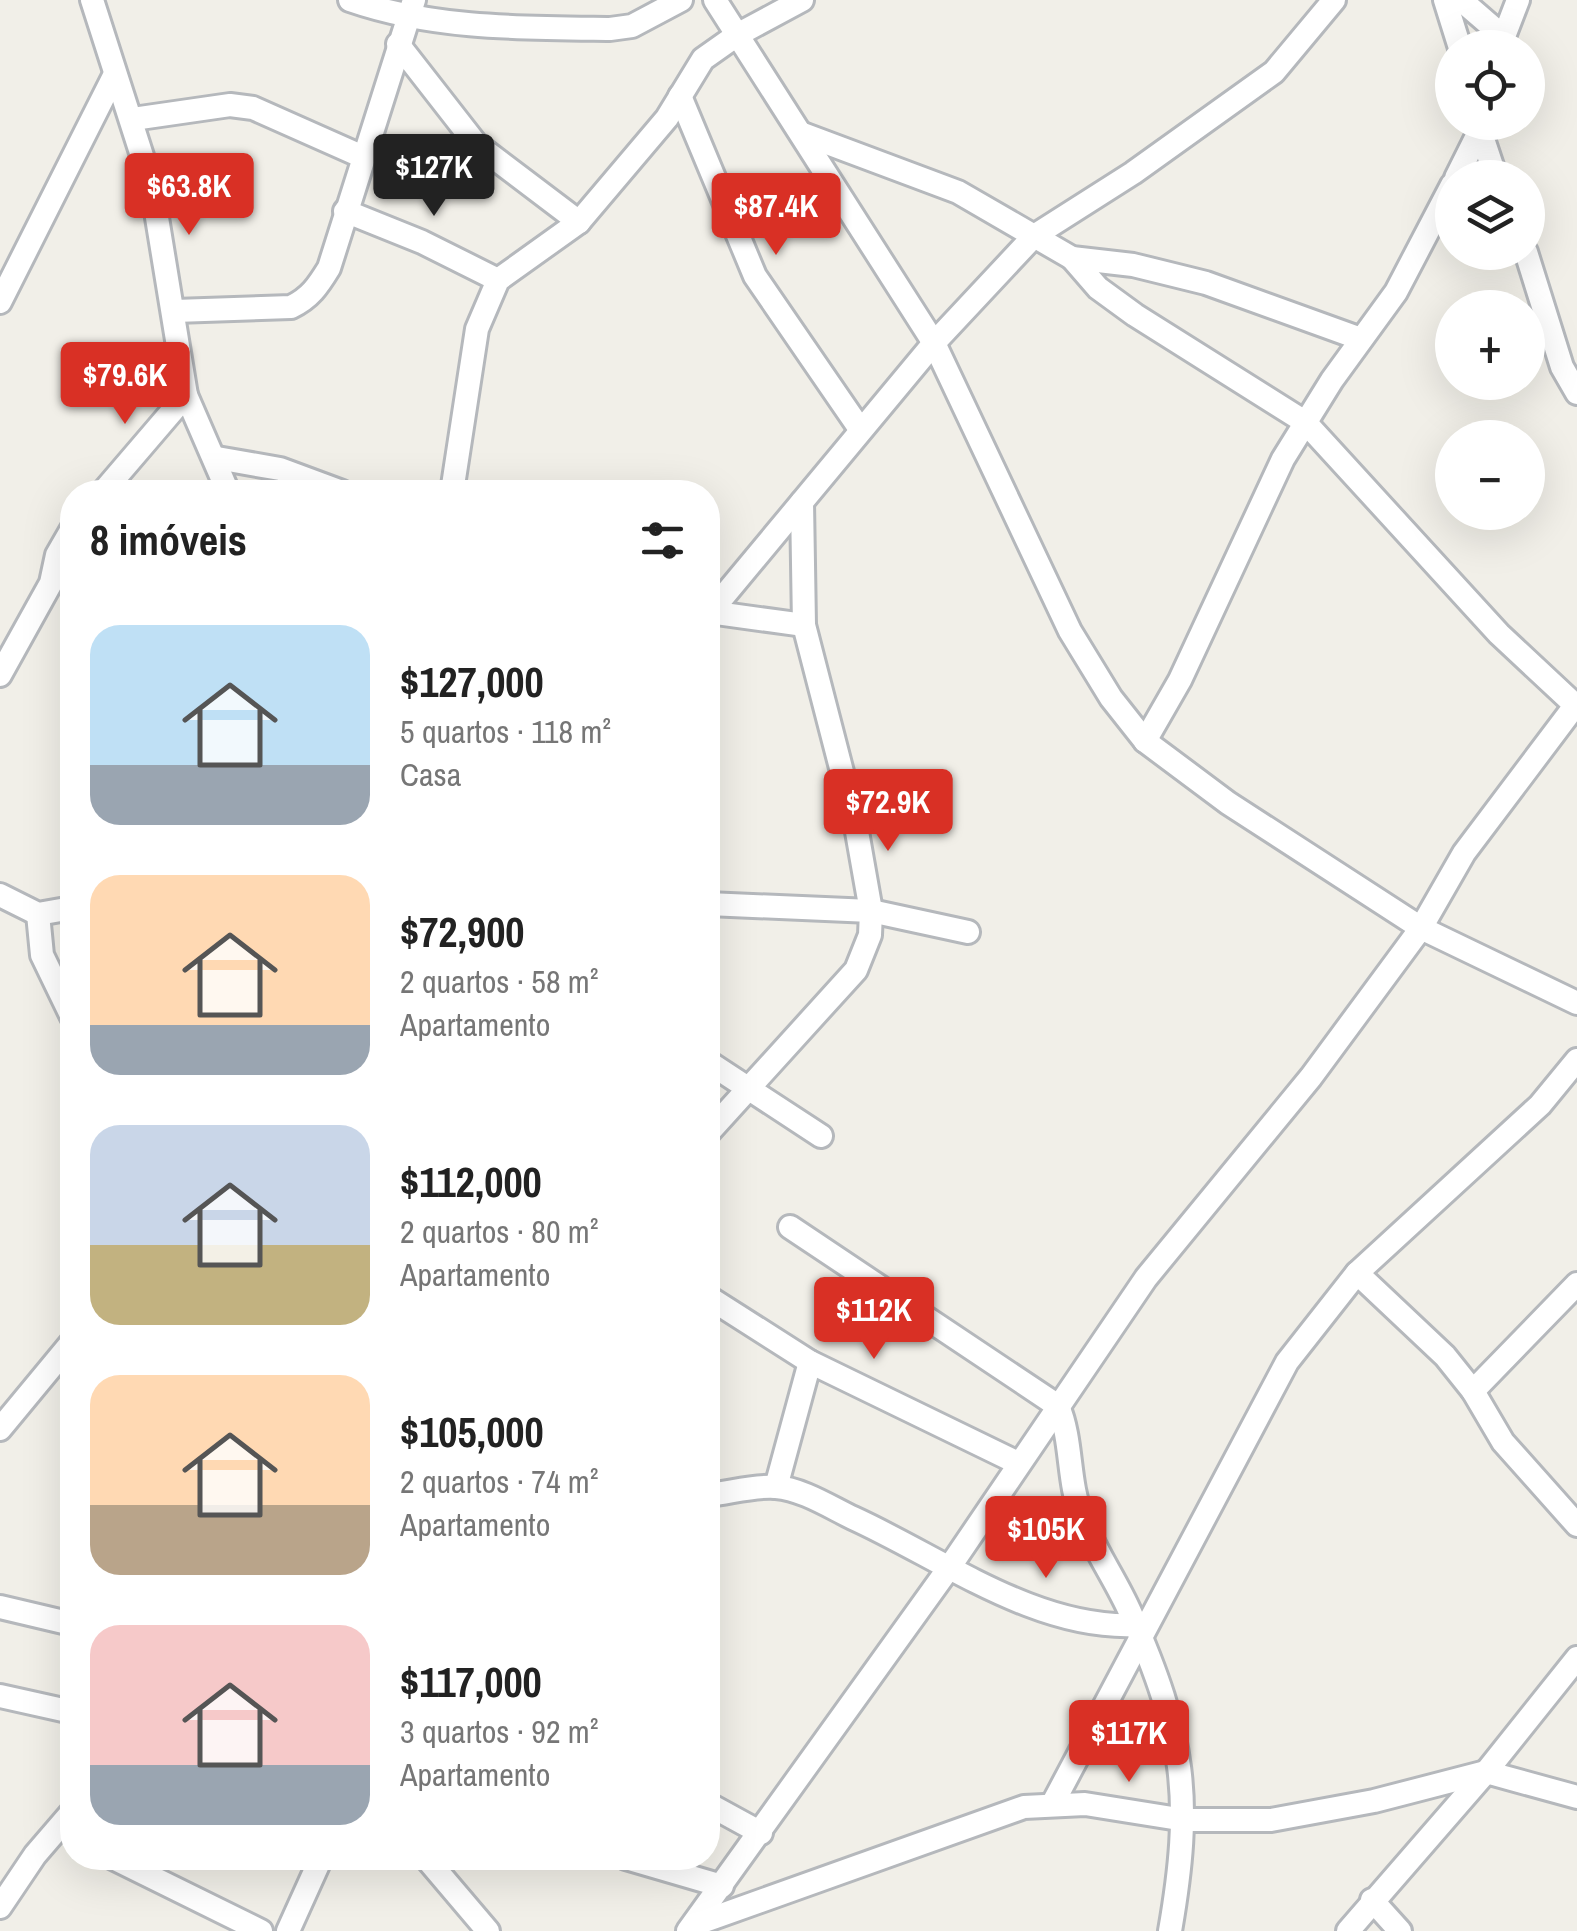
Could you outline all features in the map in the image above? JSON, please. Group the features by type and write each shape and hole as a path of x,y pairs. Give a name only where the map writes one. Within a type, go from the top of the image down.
{"street":[{"path":"92,0 152,187 186,395 224,480"},
{"path":"350,0 412,9 457,26 610,29 632,26 681,0"},
{"path":"716,0 934,343 1070,631 1111,698 1145,741 1228,803 1421,928 1576,999"},
{"path":"454,480 477,330 498,280 580,222 638,154 704,59 737,35 802,0"},
{"path":"720,600 934,343 1034,236 1274,72 1334,0"},
{"path":"1445,0 1454,30"},
{"path":"1461,0 1490,30"},
{"path":"1508,30 1518,0"},
{"path":"175,311 291,307 305,300 328,268 361,156 412,9"},
{"path":"398,44 476,144 580,222"},
{"path":"0,302 115,74"},
{"path":"680,96 755,276 860,429"},
{"path":"133,119 230,106 253,108 361,156"},
{"path":"691,1928 951,1566 1146,1278 1311,1077 1421,928 1464,852 1576,704 1499,634 1378,496 1305,422 1098,288 1072,258 958,192 803,134"},
{"path":"345,212 422,242 498,280"},
{"path":"1145,741 1180,680 1241,546 1305,422 1396,292 1435,217"},
{"path":"1072,258 1132,265 1206,283 1360,339"},
{"path":"1532,270 1562,367 1577,393"},
{"path":"113,480 186,395"},
{"path":"217,458 280,469 310,480"},
{"path":"720,1119 856,970 870,936 871,910 856,826 804,624 802,502"},
{"path":"0,675 51,583 60,550"},
{"path":"720,615 804,624"},
{"path":"0,895 38,914 60,910"},
{"path":"720,904 871,910 968,932"},
{"path":"38,914 42,955 60,992"},
{"path":"1052,1805 1138,1630 1287,1362 1357,1273 1540,1105 1577,1060"},
{"path":"720,1071 821,1136"},
{"path":"790,1227 1058,1406 1067,1439 1070,1485 1138,1630 1181,1755 1185,1820 1170,1931"},
{"path":"1357,1273 1445,1356 1473,1391 1503,1442 1577,1524"},
{"path":"1473,1391 1577,1284"},
{"path":"720,1305 810,1362 1018,1463"},
{"path":"0,1429 60,1356"},
{"path":"776,1487 810,1362"},
{"path":"720,1494 776,1487 820,1502 995,1589 1082,1622 1138,1630"},
{"path":"0,1607 60,1621"},
{"path":"1348,1931 1486,1772 1577,1658"},
{"path":"0,1696 60,1709"},
{"path":"691,1928 1024,1807 1085,1804 1185,1820 1271,1820 1374,1801 1486,1772 1577,1798"},
{"path":"720,1811 761,1833"},
{"path":"0,1907 34,1855 60,1834"},
{"path":"137,1870 261,1931"},
{"path":"288,1931 316,1870"},
{"path":"436,1870 488,1931"},
{"path":"667,1870 722,1886"},
{"path":"1372,1900 1400,1931"}]}
